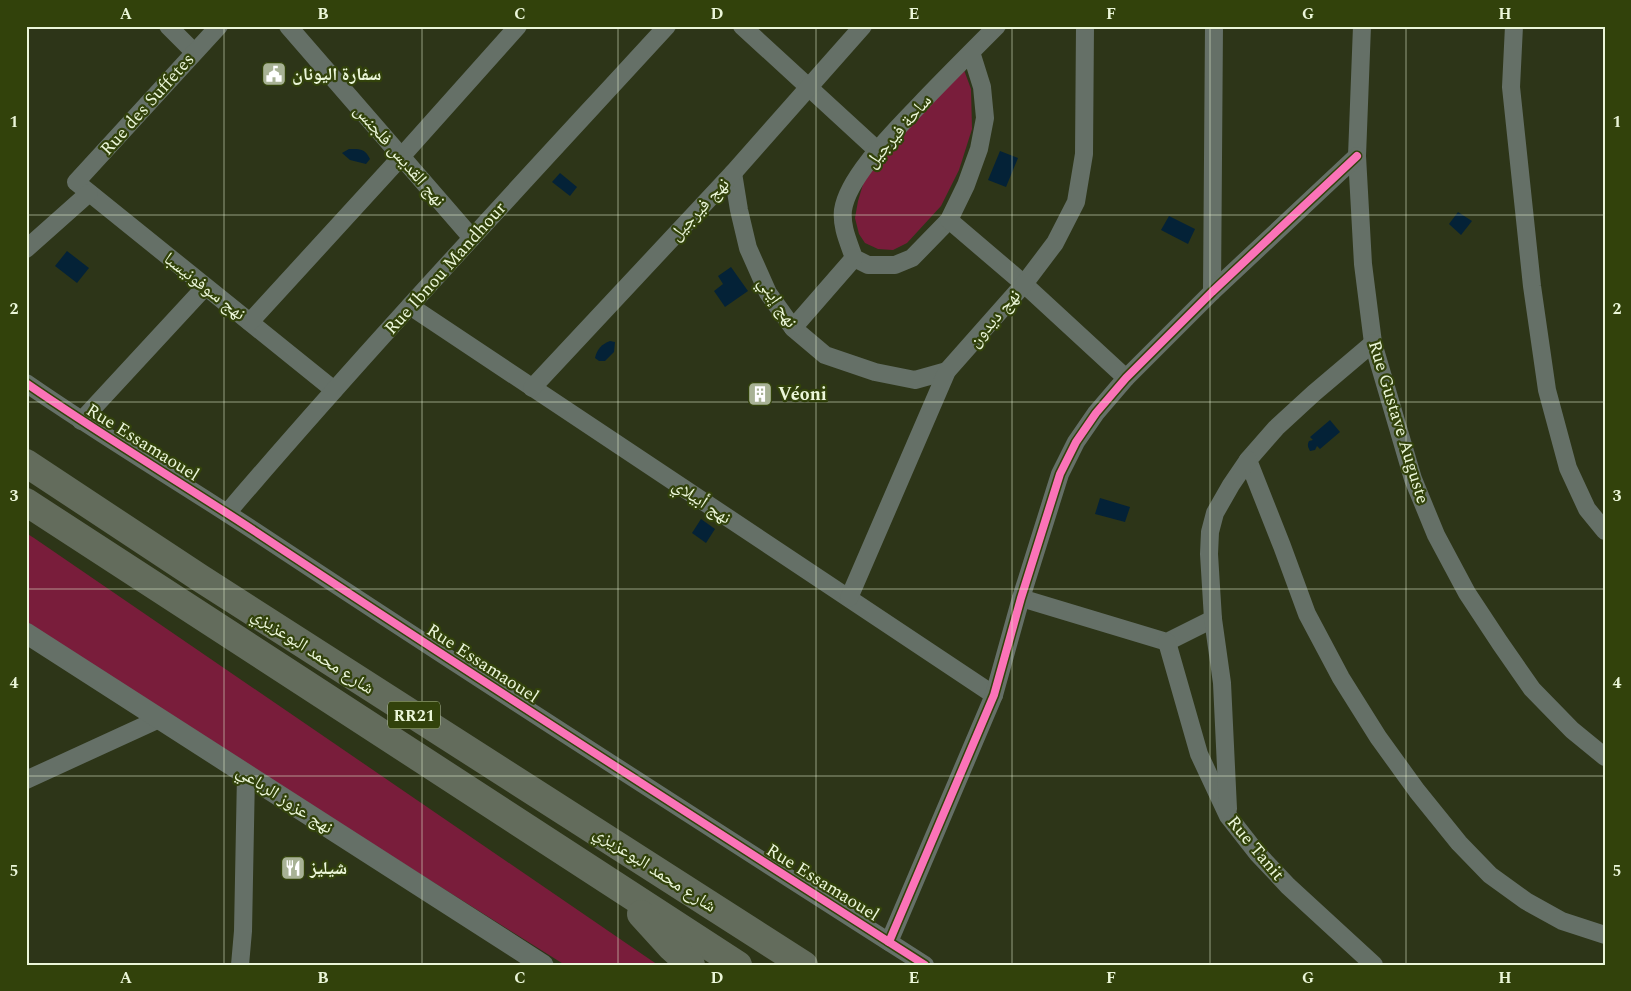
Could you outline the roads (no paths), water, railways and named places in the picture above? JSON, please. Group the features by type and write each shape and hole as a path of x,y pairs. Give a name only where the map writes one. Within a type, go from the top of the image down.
{"highway":[{"name":"شارع محمد البوعزيزي","path":"26,463 208,584 804,965"},
{"name":"شارع محمد البوعزيزي","path":"26,502 738,965"},
{"path":"624,891 652,927 691,965"}],"street":[{"path":"168,26 194,52"},
{"name":"Rue des Suffetes","path":"26,249 82,187 194,52 219,26"},
{"name":"نهج القديس فلجنس","path":"288,26 472,238"},
{"path":"250,322 518,26"},
{"name":"Rue Ibnou Mandhour","path":"227,513 334,390 667,26"},
{"path":"742,26 878,150"},
{"name":"نهج فيرجيل","path":"532,388 734,172 863,26"},
{"name":"ساحة فيرجيل","path":"854,258 846,236 843,211 849,194 878,150 996,26"},
{"name":"نهج ديدون","path":"849,598 947,371 1024,284 1054,243 1076,202 1084,154 1085,26"},
{"path":"1212,292 1214,26"},
{"name":"Rue Gustave Auguste","path":"1362,26 1357,156 1363,264 1373,343 1413,478 1436,536 1466,593 1532,689 1572,730 1605,757"},
{"path":"1514,26 1511,87 1532,286 1547,390 1568,468 1587,509 1605,531"},
{"path":"793,328 854,258 868,265 895,265 912,258 949,220 966,185 976,158 985,118 982,87 970,52"},
{"path":"889,942 994,695 1021,598 1060,474 1076,442 1096,413 1126,378 1212,292 1357,156"},
{"name":"نهج إيني","path":"734,172 739,210 748,248 768,293 793,328 825,355 875,372 915,380 947,371"},
{"name":"نهج سوفونيسبا","path":"82,187 334,390"},
{"path":"949,220 1024,284 1126,378"},
{"path":"81,421 205,287"},
{"name":"نهج أبيلاي","path":"410,306 994,695"},
{"path":"1228,816 1222,683 1213,618 1209,554 1210,532 1215,513 1230,485 1248,460 1276,428 1373,343"},
{"name":"Rue Essamaouel","path":"26,383 81,421 227,513 480,680 925,965"},
{"path":"1248,460 1307,614 1341,678 1378,737 1417,792 1458,843 1490,875 1526,901 1562,922 1605,935"},
{"path":"1021,598 1168,642 1213,618"},
{"name":"نهج عزوز الرباعي","path":"26,633 543,965"},
{"name":"Rue Tanit","path":"1168,642 1200,754 1228,816 1257,853 1288,886 1374,965"},
{"path":"26,780 159,719"},
{"path":"240,965 243,931 246,774"}],"water":[{"path":"349,149 364,151 370,159 366,164 350,160 342,153"},
{"path":"1000,151 1018,158 1006,187 988,180"},
{"path":"560,173 577,187 570,196 552,182"},
{"path":"1458,212 1472,221 1461,235 1449,224"},
{"path":"1169,216 1195,229 1188,244 1161,230"},
{"path":"67,251 89,268 77,283 55,266"},
{"path":"731,267 748,291 725,307 714,291 723,284 718,276"},
{"path":"610,341 615,342 614,352 605,361 599,361 595,358 597,352 602,345"},
{"path":"1330,420 1340,432 1320,449 1317,446 1315,450 1310,451 1308,444 1309,441 1313,440 1310,437"},
{"path":"1100,498 1130,507 1125,522 1095,514"},
{"path":"701,519 715,529 706,543 692,533"}],"place":[{"name":"سفارة اليونان","path":"274,74"},
{"name":"Véoni","path":"760,394"},
{"name":"شيليز","path":"293,868"}]}
